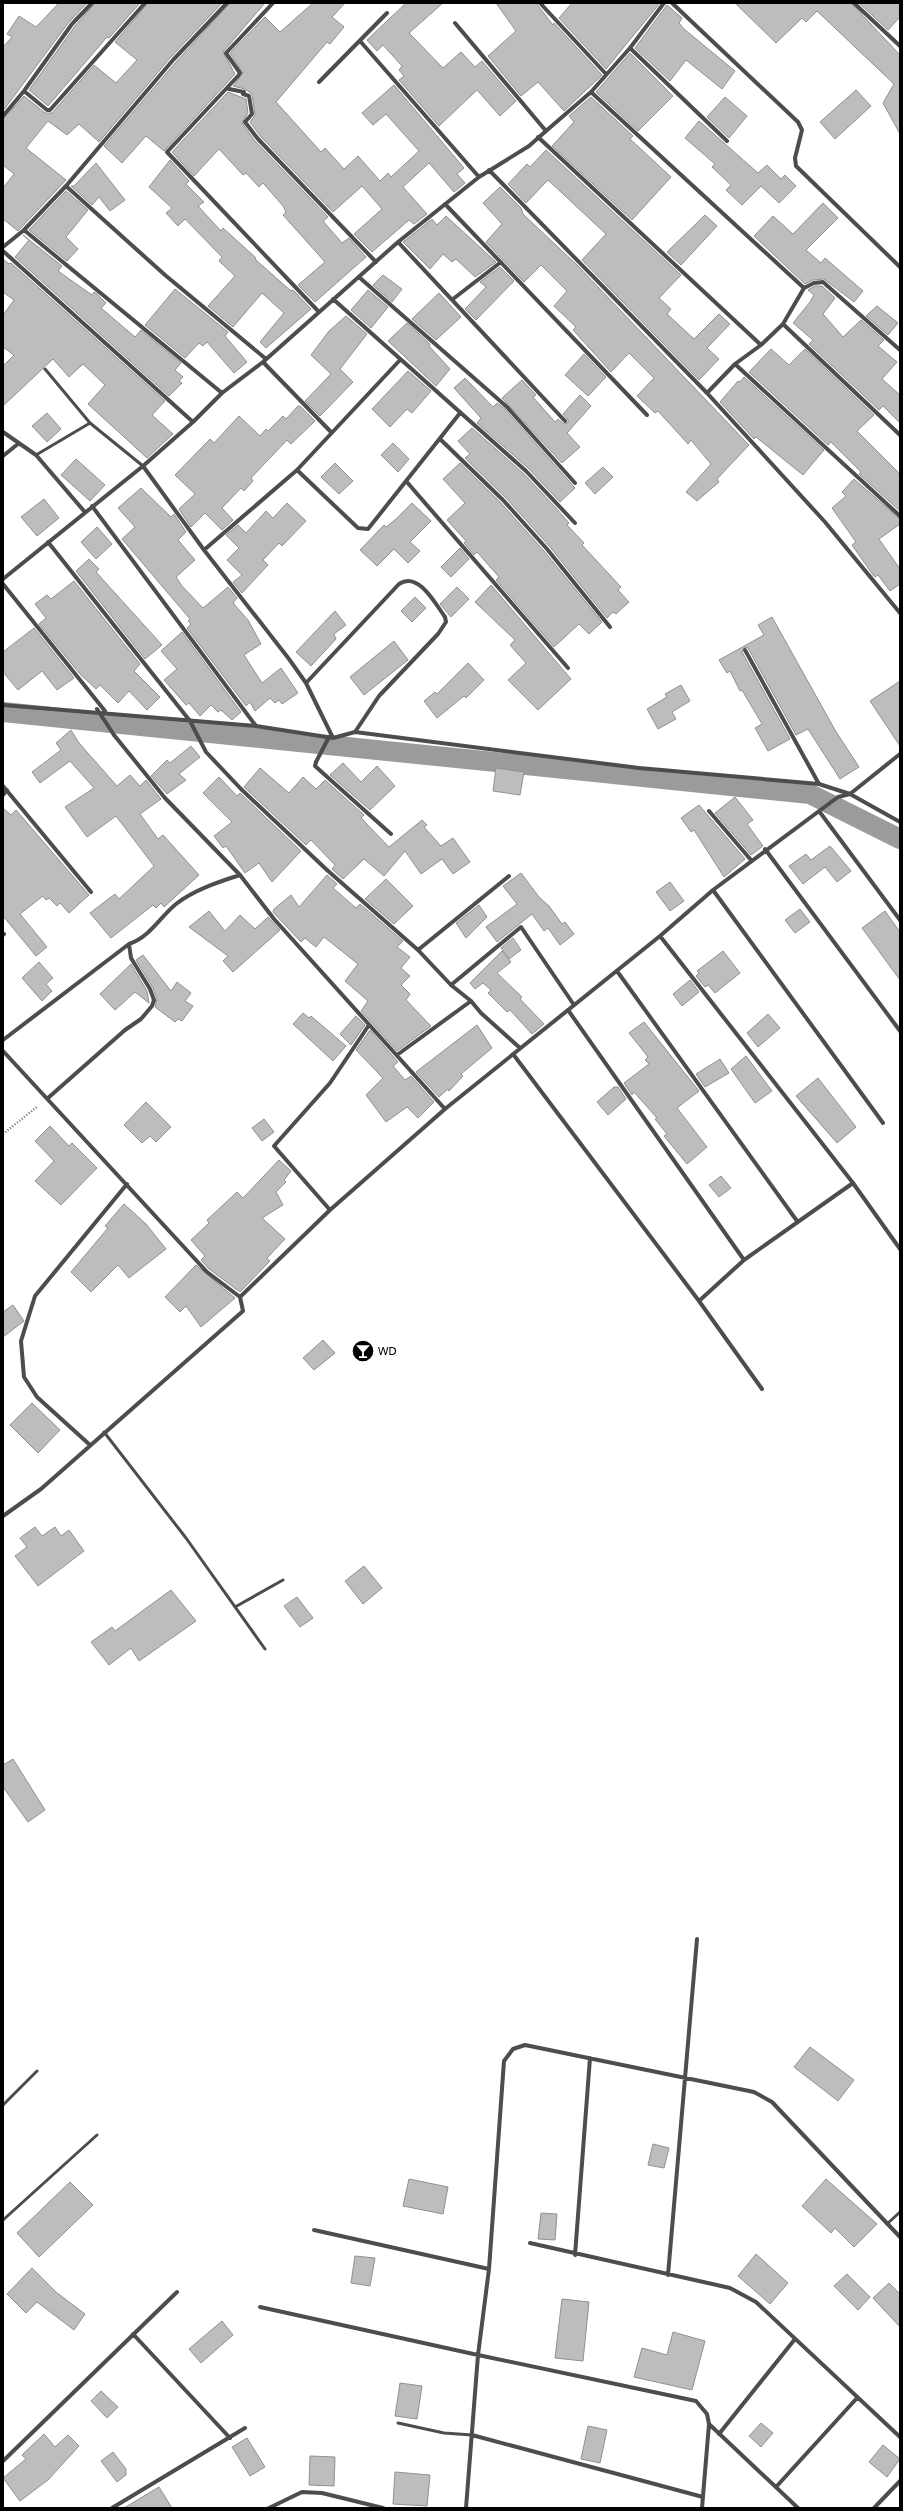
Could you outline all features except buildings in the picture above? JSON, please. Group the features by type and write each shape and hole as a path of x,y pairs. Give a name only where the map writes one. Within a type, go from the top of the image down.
{"street":[{"path":"4,112 24,91 72,24 92,3"},
{"path":"24,91 47,110 50,110 145,3"},
{"path":"3,247 24,230 66,186 173,60 227,3"},
{"path":"273,3 226,52 240,73 229,88 169,150 168,154 319,312"},
{"path":"540,3 606,74"},
{"path":"3,579 84,511 143,466 193,422 222,393 264,361 333,299 360,278 398,242 489,170 546,131 591,92 630,48 664,3"},
{"path":"673,3 798,122 802,130 795,158 796,166 900,267"},
{"path":"854,3 899,44"},
{"path":"319,82 387,13"},
{"path":"455,24 546,131"},
{"path":"360,41 480,177"},
{"path":"630,48 727,141"},
{"path":"229,88 244,92 243,94 249,96 252,114 245,122 258,139 376,262"},
{"path":"591,92 804,288"},
{"path":"538,137 761,345"},
{"path":"489,170 707,393 825,522 900,613"},
{"path":"66,186 264,361 331,432"},
{"path":"445,204 647,415"},
{"path":"24,230 222,393"},
{"path":"398,242 453,299 565,421"},
{"path":"3,251 193,422"},
{"path":"453,299 501,262"},
{"path":"360,278 506,407 575,483"},
{"path":"707,393 735,364 761,345 783,324 804,288 814,283 823,282 900,350"},
{"path":"333,299 526,471 575,523"},
{"path":"783,324 900,436"},
{"path":"204,550 297,470 400,360"},
{"path":"735,364 900,516"},
{"path":"297,470 358,528 364,530 372,525 460,413"},
{"path":"3,432 36,455 84,511"},
{"path":"440,439 503,500 547,549 610,627"},
{"path":"3,456 19,443"},
{"path":"143,466 204,550 306,683 331,738"},
{"path":"406,481 568,668"},
{"path":"92,506 256,726"},
{"path":"48,542 190,721 206,752 327,870 418,950 451,985 471,1001 481,1013 520,1048"},
{"path":"306,683 399,584 405,580 411,580 418,584 441,611 446,622 438,634 379,696 355,732"},
{"path":"3,584 105,712"},
{"path":"745,650 819,784"},
{"path":"3,704 256,726 331,738 355,732 639,768 819,784 850,794 900,822"},
{"path":"105,712 97,709 114,735 165,798 240,875 274,919 445,1109"},
{"path":"331,738 315,766 391,834"},
{"path":"240,1298 330,1210 445,1109 660,936 713,890 765,849 838,797 850,794 900,754"},
{"path":"3,786 91,892"},
{"path":"3,795 7,790"},
{"path":"821,809 900,920"},
{"path":"709,811 751,860"},
{"path":"765,849 900,1031"},
{"path":"3,1040 129,944 149,932 176,904 212,885 240,875"},
{"path":"418,950 509,876"},
{"path":"713,890 883,1123"},
{"path":"451,985 521,927 574,1005"},
{"path":"660,936 853,1183 900,1249"},
{"path":"48,1098 125,1030 141,1019 152,1006 154,1000 150,989 131,958 129,944"},
{"path":"616,971 797,1221"},
{"path":"397,1055 471,1001"},
{"path":"568,1010 744,1260"},
{"path":"330,1210 274,1146 330,1083 369,1025"},
{"path":"3,1051 207,1272 240,1298 243,1311 104,1432 88,1443 41,1489 3,1516"},
{"path":"513,1054 699,1301 762,1389"},
{"path":"699,1301 744,1260 797,1221 853,1183"},
{"path":"88,1443 37,1397 24,1378 21,1341 35,1296 127,1184"},
{"path":"668,2275 697,1939"},
{"path":"466,2508 478,2356 489,2269 504,2061 513,2049 525,2045 754,2092 772,2102 900,2238"},
{"path":"575,2255 590,2058"},
{"path":"314,2230 489,2269"},
{"path":"530,2243 575,2255 730,2288 743,2294 756,2302 900,2437"},
{"path":"3,2461 177,2292"},
{"path":"260,2306 478,2356 696,2401 708,2414 709,2424 702,2508"},
{"path":"134,2334 230,2438"},
{"path":"719,2434 795,2339"},
{"path":"776,2487 857,2398"},
{"path":"709,2424 798,2508"},
{"path":"112,2508 245,2428"},
{"path":"472,2435 703,2497"},
{"path":"874,2508 900,2481"},
{"path":"269,2508 302,2492 322,2493 383,2508"}],"lane":[{"path":"45,368 90,423 143,466"},
{"path":"36,455 90,423"},
{"path":"104,1432 186,1538 265,1649"},
{"path":"235,1607 283,1580"},
{"path":"3,2105 37,2071"},
{"path":"3,2220 96,2135"},
{"path":"887,2224 900,2212"},
{"path":"398,2423 444,2433 472,2435"}],"path":[{"path":"3,1134 48,1098"}],"waterway":[{"path":"3,712 810,794 900,839"}],"place":[{"name":"WD","path":"363,1351"}]}
